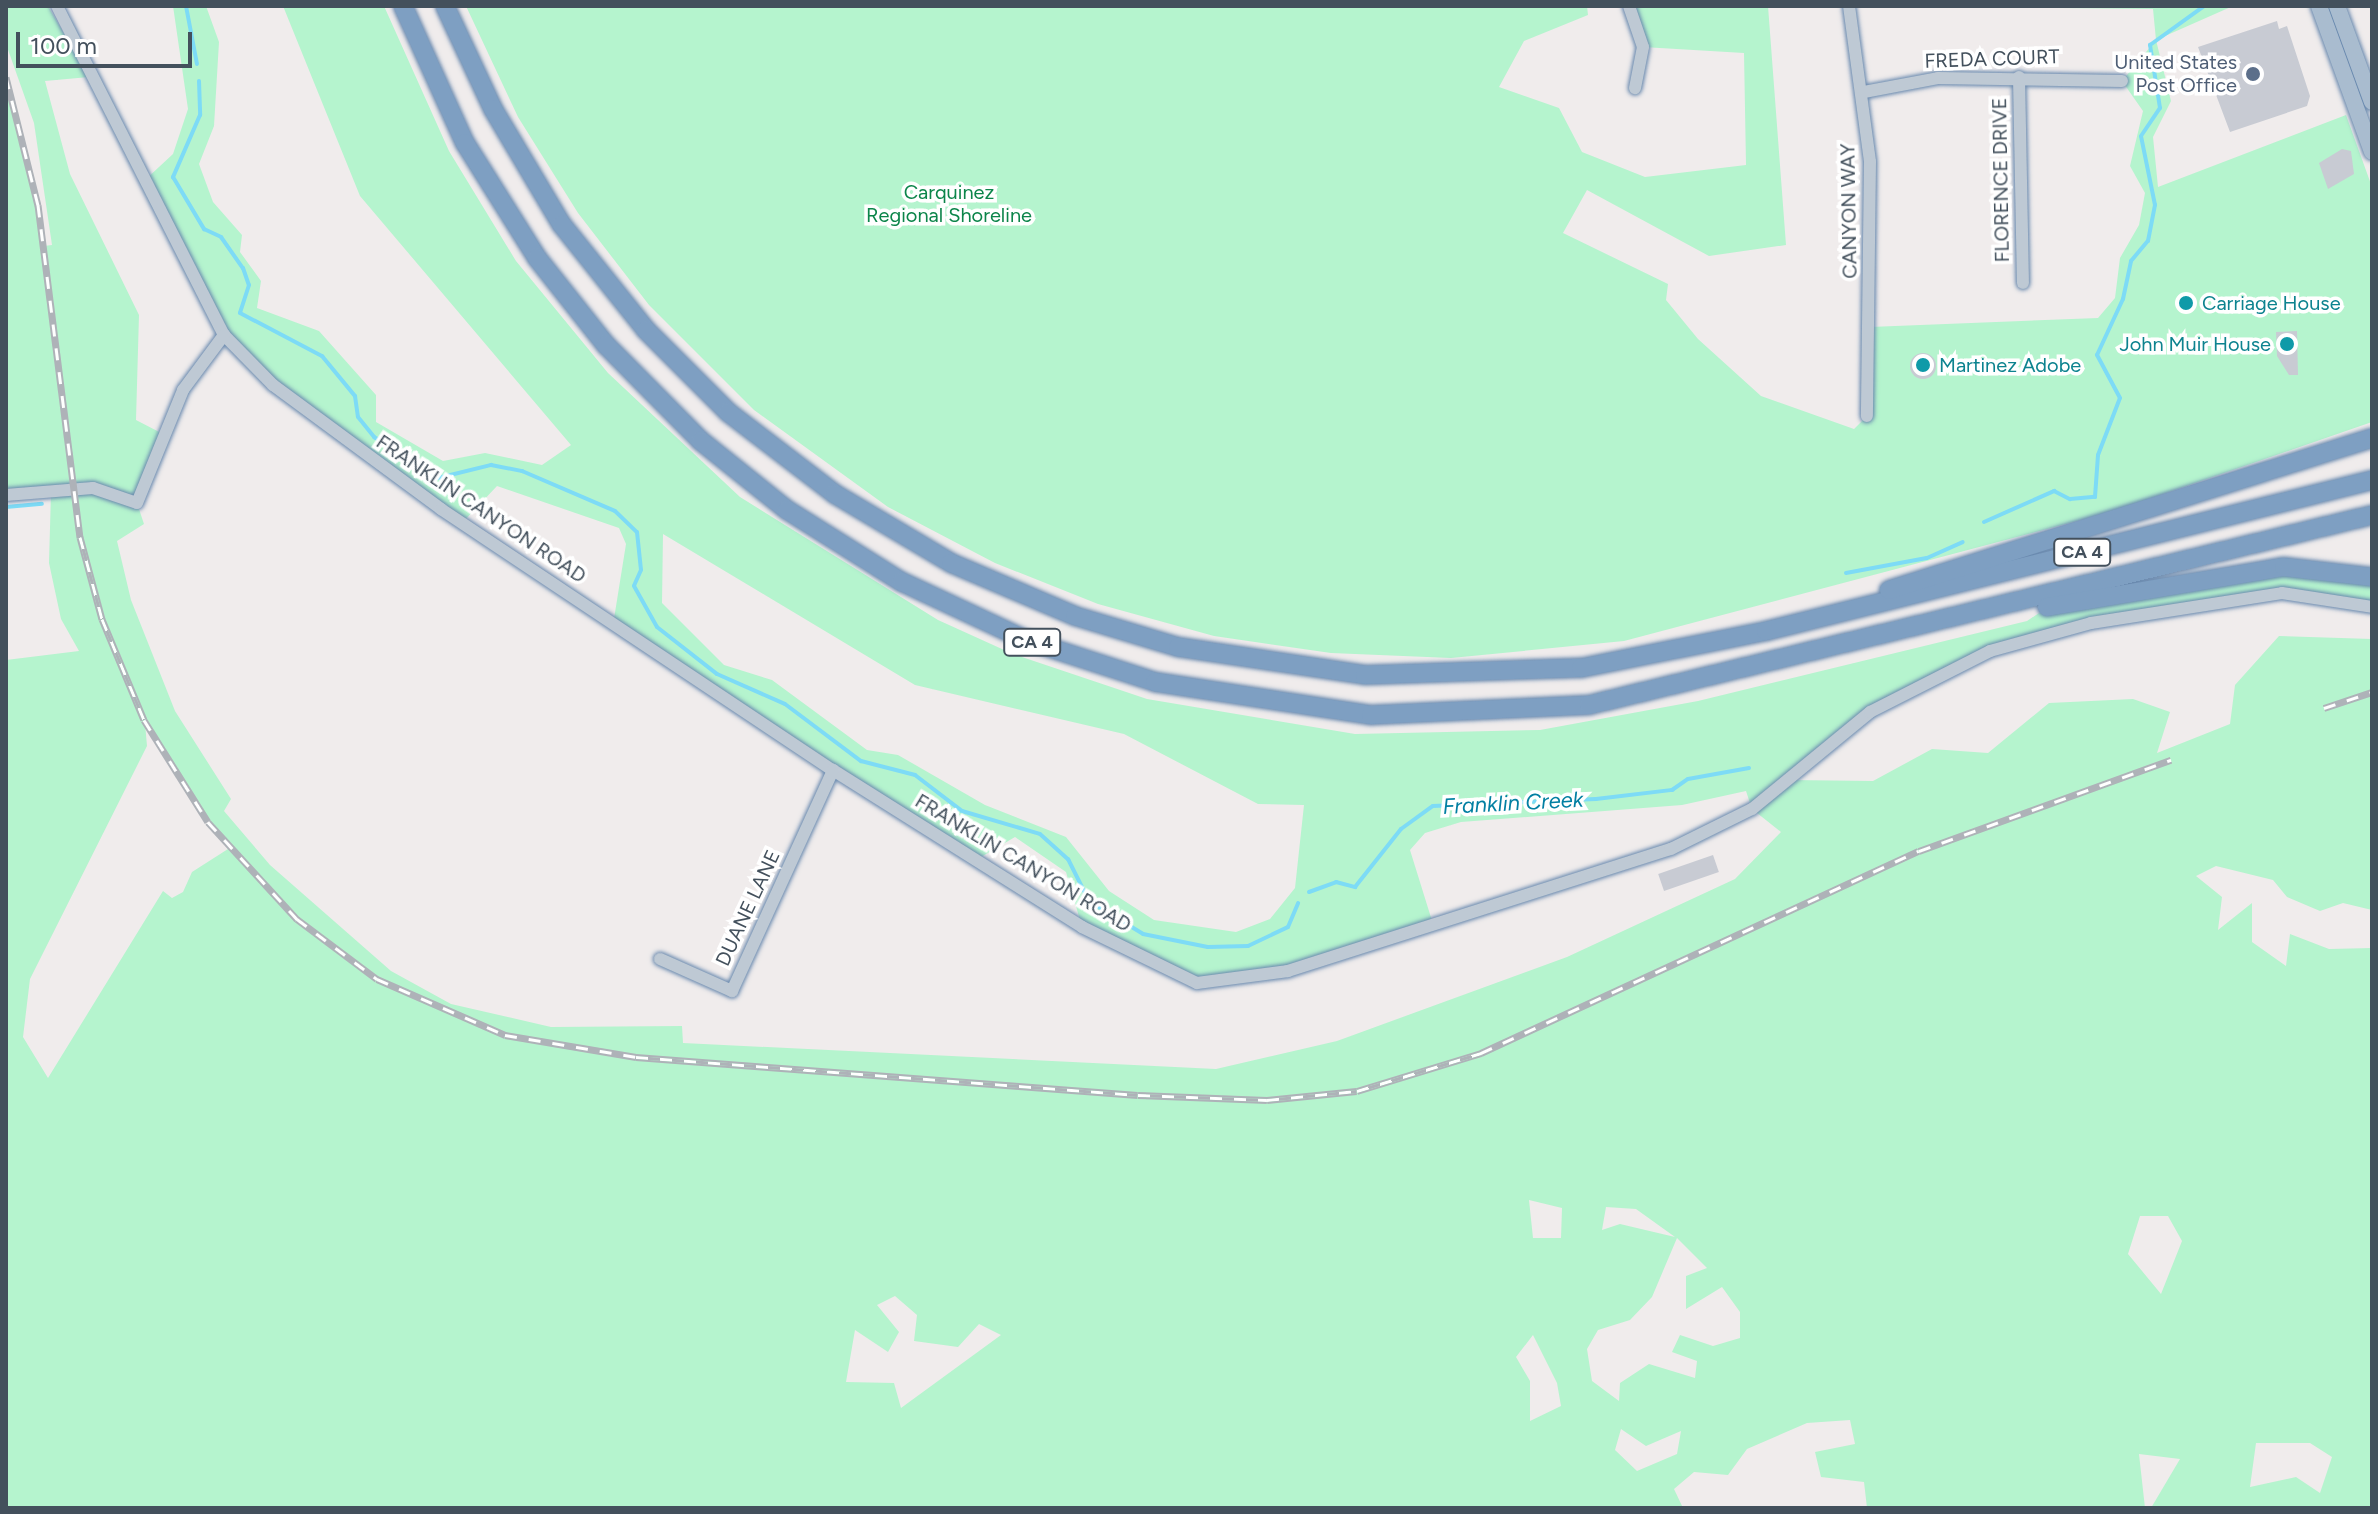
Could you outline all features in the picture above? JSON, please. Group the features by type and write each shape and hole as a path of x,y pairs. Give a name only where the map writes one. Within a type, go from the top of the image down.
{"highway":[{"name":"CA 4","path":"403,6 459,131 508,214 570,303 661,404 832,540 1026,640 1235,700 1453,716 1614,701 2372,515"},
{"name":"CA 4","path":"445,6 547,202 667,353 813,479 974,574 1153,640 1365,675 1581,668 1793,624 2372,480"},
{"path":"1793,624 1981,556 2372,438"},
{"path":"1934,624 2284,567 2372,577"}],"main road":[{"path":"2319,6 2372,152"},
{"path":"2337,6 2372,102"}],"street":[{"name":"FRANKLIN CANYON ROAD","path":"57,6 224,335 345,440 833,770 1082,927 1197,983 1288,971 1671,849 1752,809 1870,712 1990,651 2091,623 2282,593 2372,607"},
{"path":"1629,6 1643,47 1635,88"},
{"name":"CANYON WAY","path":"1849,6 1864,92 1873,236 1867,416"},
{"name":"FLORENCE DRIVE","path":"2019,77 2023,283"},
{"name":"FREDA COURT","path":"1864,92 1938,78 2122,81"},
{"path":"6,495 93,488 137,503 183,390 224,335"},
{"name":"DUANE LANE","path":"660,959 732,991 833,770"}],"green space":[{"path":"6,6 48,6 89,77 45,81 70,174 139,315 136,420 165,435 137,503 144,524 117,541 131,600 175,711 231,799 224,811 270,865 391,971 451,1004 551,1027 682,1026 683,1043 1216,1069 1337,1041 1567,957 1735,879 1781,832 1752,809 1746,791 1682,805 1461,822 1425,833 1410,850 1433,924 1288,971 1197,983 1082,927 1066,872 1015,837 976,860 613,625 626,544 619,528 497,486 462,523 345,440 224,335 145,180 173,154 188,109 173,6 206,6 219,42 214,126 199,164 213,202 242,235 240,252 261,281 257,308 319,331 376,395 376,422 443,461 485,453 542,465 571,445 360,196 283,6 384,6 449,151 516,261 608,373 740,497 938,620 1013,654 1147,699 1355,734 1540,730 1698,701 2027,621 2048,607 2284,567 2372,577 2372,607 2335,597 2248,597 2011,644 1870,712 1790,780 1873,781 1932,749 1988,753 2049,703 2133,699 2170,712 2157,753 2230,724 2235,685 2279,636 2372,639 2372,910 2343,903 2320,911 2287,897 2273,880 2216,866 2196,876 2222,897 2218,930 2252,903 2252,942 2286,966 2290,934 2329,949 2372,948 2372,1508 2151,1508 2180,1459 2139,1454 2145,1508 1867,1508 1864,1482 1821,1477 1815,1452 1855,1444 1850,1420 1807,1423 1747,1449 1728,1475 1694,1472 1674,1489 1683,1508 6,1508 6,660 79,651 61,619 49,563 51,492 6,495 6,77 44,246 52,245 34,123 6,44","holes":["663,534 915,685 1124,734 1258,804 1304,805 1295,888 1270,919 1236,932 1154,920 1109,891 1066,837 985,805 898,755 867,750 772,680 724,665 662,603","145,723 228,849 192,872 183,892 172,898 163,891 48,1078 23,1037 30,979 147,746","1529,1200 1562,1208 1561,1238 1533,1238","1606,1207 1636,1209 1675,1237 1620,1224 1602,1230","2140,1216 2168,1216 2182,1241 2161,1294 2128,1254","1677,1238 1707,1268 1686,1276 1686,1309 1722,1287 1740,1312 1740,1338 1713,1346 1680,1335 1672,1352 1697,1361 1695,1378 1649,1364 1620,1383 1619,1401 1592,1381 1587,1349 1598,1330 1630,1320 1652,1297","895,1296 917,1315 914,1341 958,1347 979,1324 1001,1335 901,1408 894,1383 846,1382 855,1330 888,1352 899,1332 877,1305","1533,1335 1557,1383 1561,1406 1530,1421 1530,1381 1516,1357","1621,1429 1646,1446 1681,1431 1677,1454 1637,1471 1615,1450","2256,1443 2310,1443 2332,1457 2320,1493 2296,1477 2250,1487"]},
{"name":"Carquinez Regional Shoreline","path":"466,6 1587,6 1588,15 1524,41 1499,87 1559,108 1582,152 1645,177 1746,165 1744,53 1643,47 1629,6 1768,6 1786,245 1709,256 1587,190 1563,233 1668,284 1666,300 1698,339 1761,396 1854,429 1867,416 1870,327 2098,318 2115,298 2120,258 2139,225 2145,193 2130,166 2143,111 2122,81 2156,40 2171,101 2153,137 2158,187 2346,115 2372,187 2372,422 2111,512 1624,641 1451,658 1331,653 1214,636 1098,604 995,563 888,507 754,410 649,305 578,213 518,117"},
{"path":"1849,6 2233,6 2156,40 2153,9"}],"building":[{"name":"United States Post Office","path":"2277,21 2279,29 2287,26 2310,96 2307,106 2230,132 2198,47"},
{"path":"2342,149 2351,151 2354,174 2328,189 2319,163"},
{"name":"John Muir House","path":"2297,331 2298,375 2289,375 2277,356 2276,332"},
{"name":"Martinez Adobe","path":"1923,353 1932,357 1936,366 1932,375 1923,379 1914,375 1910,366 1914,357"},
{"path":"1713,855 1719,872 1664,891 1658,874"}],"waterway":[{"name":"Franklin Creek","path":"186,6 197,64"},
{"name":"Franklin Creek","path":"1984,522 2054,491 2070,499 2095,497 2098,455 2120,398 2097,355 2123,299 2131,261 2148,241 2155,205 2141,136 2160,108 2150,45 2204,6"},
{"name":"Franklin Creek","path":"199,81 200,115 173,177 204,229 221,237 243,268 249,285 240,313 322,356 355,396 358,417 374,437 438,478 491,465 522,471 615,511 637,532 641,570 634,586 657,627 717,674 785,704 861,761 915,775 962,811 1040,834 1068,859 1089,901 1143,934 1208,947 1248,946 1288,927 1298,903"},
{"path":"6,507 42,504"},
{"name":"Franklin Creek","path":"1846,573 1927,558 1963,542"},
{"name":"Franklin Creek","path":"1309,892 1336,882 1355,887 1401,829 1433,806 1596,799 1672,790 1688,779 1749,768"}],"railway":[{"path":"6,77 38,205 80,537 102,619 144,720 208,822 297,919 377,979 505,1035 636,1057 1138,1095 1267,1100 1357,1091 1481,1053 1919,851 2171,760"},
{"path":"2324,708 2372,692"}],"place":[{"name":"United States Post Office","path":"2253,74"},
{"name":"Carriage House","path":"2186,303"},
{"name":"John Muir House","path":"2287,344"},
{"name":"Martinez Adobe","path":"1923,365"}]}
